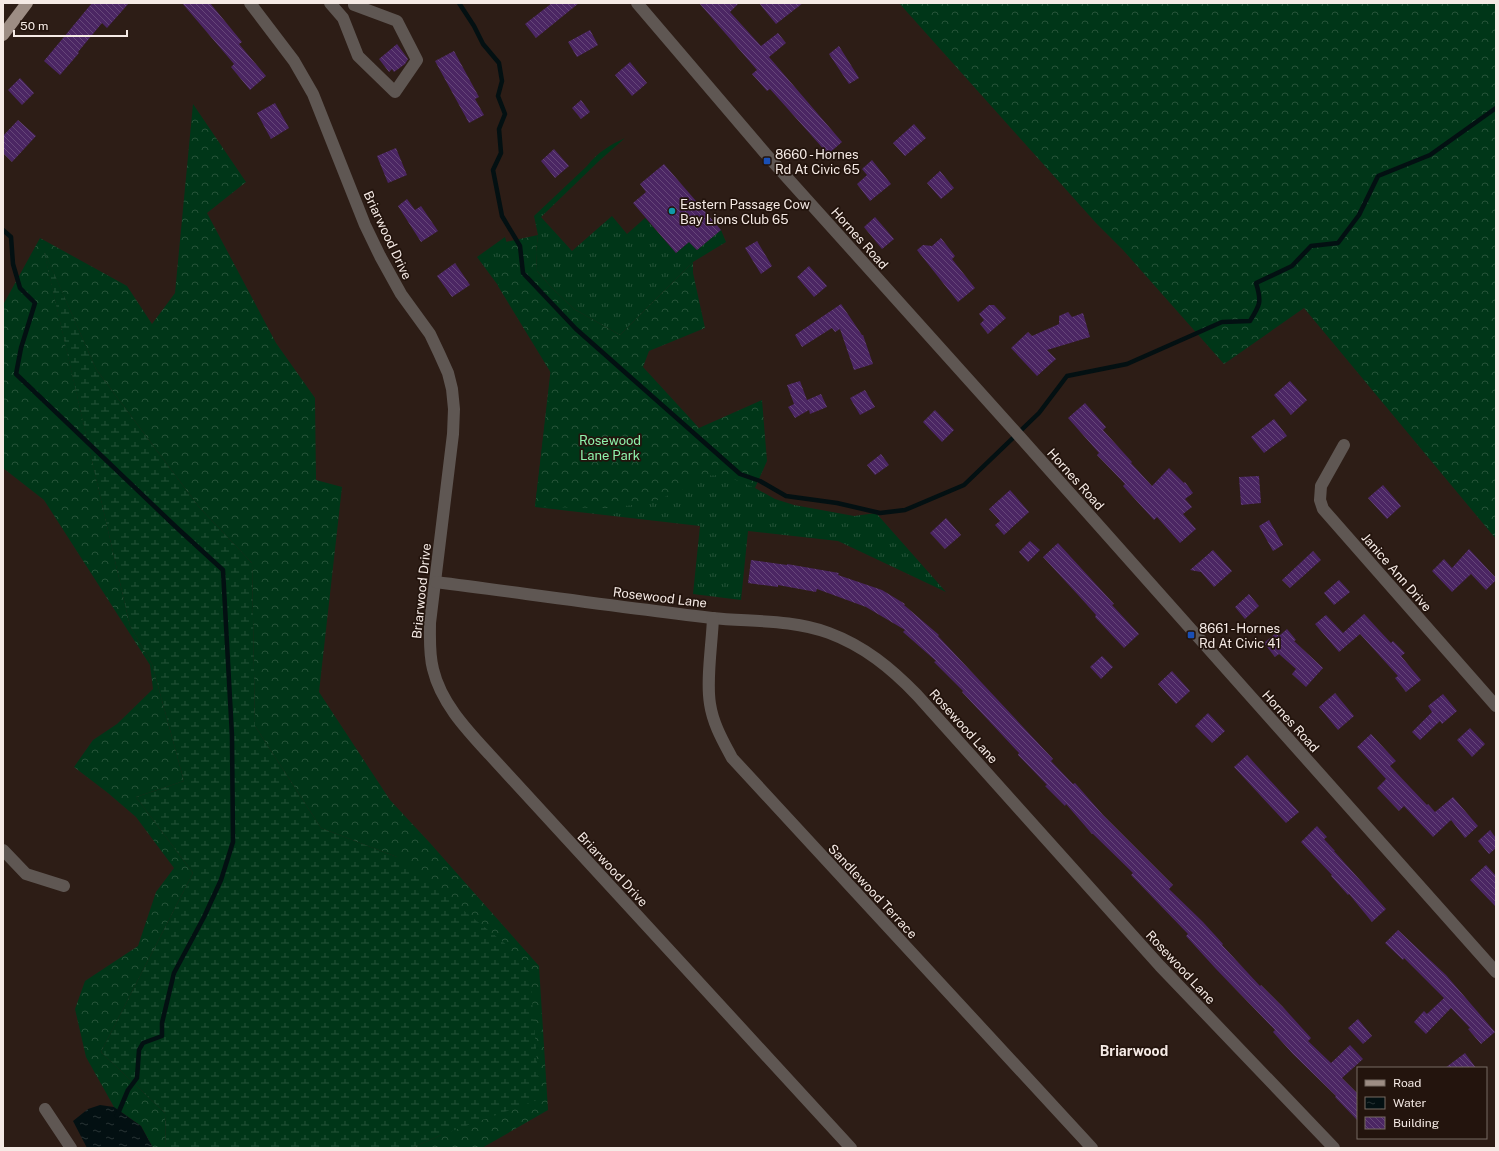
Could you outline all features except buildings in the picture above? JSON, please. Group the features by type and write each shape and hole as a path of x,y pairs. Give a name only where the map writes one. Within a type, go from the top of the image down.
{"main road":[{"path":"3,35 27,3"}],"street":[{"name":"Briarwood Drive","path":"250,3 294,61 313,94 365,225 401,294 430,334 448,373 452,389 454,409 453,434 430,623 430,650 433,670 448,703 457,718 538,808 851,1148"},
{"path":"330,3 343,18 358,56 395,92 417,60 410,44 397,21 354,5"},
{"name":"Hornes Road","path":"637,3 765,153 1496,972"},
{"name":"Janice Ann Drive","path":"1344,445 1322,484 1319,496 1323,509 1496,706"},
{"name":"Rosewood Lane","path":"436,582 713,618 790,624 817,629 870,653 883,662 917,694 1160,966 1334,1148"},
{"name":"Sandlewood Terrace","path":"713,618 709,690 710,705 719,734 732,758 1092,1148"},
{"path":"3,850 26,874 64,886"},
{"path":"45,1109 71,1148"}],"green space":[{"path":"899,3 1496,3 1496,539 1304,308 1224,364 1123,250 1096,223"},
{"path":"193,104 246,182 207,213 276,343 315,398 316,480 342,487 319,692 390,800 539,966 548,1110 482,1148 412,1148 441,1135 397,857 321,828 255,726 252,563 199,507 96,369 44,251 130,626 152,664 184,781 136,797 193,873 101,1052 165,1113 166,1148 153,1148 141,1126 114,1107 86,1057 75,1009 85,981 138,946 156,892 174,868 136,817 74,767 93,740 117,724 153,689 150,665 44,500 3,468 3,305 40,238 127,286 152,324 175,293"},
{"path":"625,138 541,217 572,251 612,216 627,234 645,218 676,253 689,242 697,250 721,230 726,242 693,262 620,335 574,309 537,271 536,252 538,235 534,216 600,153 609,146"},
{"name":"Rosewood Lane Park","path":"538,235 536,252 537,271 574,309 620,335 693,262 693,273 705,328 649,351 643,367 699,428 762,400 767,461 755,488 724,475 696,476 683,489 651,503 607,508 535,507 551,373 498,286 501,243"},
{"name":"Rosewood Lane Park","path":"505,237 515,271 755,488 775,499 794,505 854,516 876,513 946,592 838,541 748,531 741,600 693,594 700,526 535,507 552,358 477,257"},
{"path":"43,248 96,369 199,507 252,563 255,726 321,828 397,857 508,946 530,973 540,1099 441,1135 412,1148 166,1148 165,1113 101,1052 193,873 136,797 184,781 152,664 130,626"}],"water":[{"path":"100,1105 114,1107 141,1126 153,1148 87,1148 73,1121 88,1109"}],"waterway":[{"path":"459,3 474,26 483,44 499,63 502,81 498,96 505,114 499,129 501,153 493,170 502,216 520,246 523,273 576,329 740,474 760,481 786,496 837,503 880,513 905,510 964,485 1039,413 1067,376 1127,364 1222,322 1250,321 1259,303 1256,283 1292,266 1311,246 1338,243 1359,215 1378,176 1430,155 1496,108"},
{"path":"3,230 11,237 13,264 20,288 35,303 21,348 16,374 223,570 232,736 233,842 221,880 204,917 174,973 162,1023 162,1036 143,1043 139,1050 137,1078 128,1090 117,1116"}],"place":[{"name":"8660 - Hornes Rd At Civic 65","path":"767,161"},
{"name":"Eastern Passage Cow Bay Lions Club 65","path":"672,211"},
{"name":"8661 - Hornes Rd At Civic 41","path":"1191,635"}],"district":[{"name":"Briarwood","path":"1134,1051"}]}
